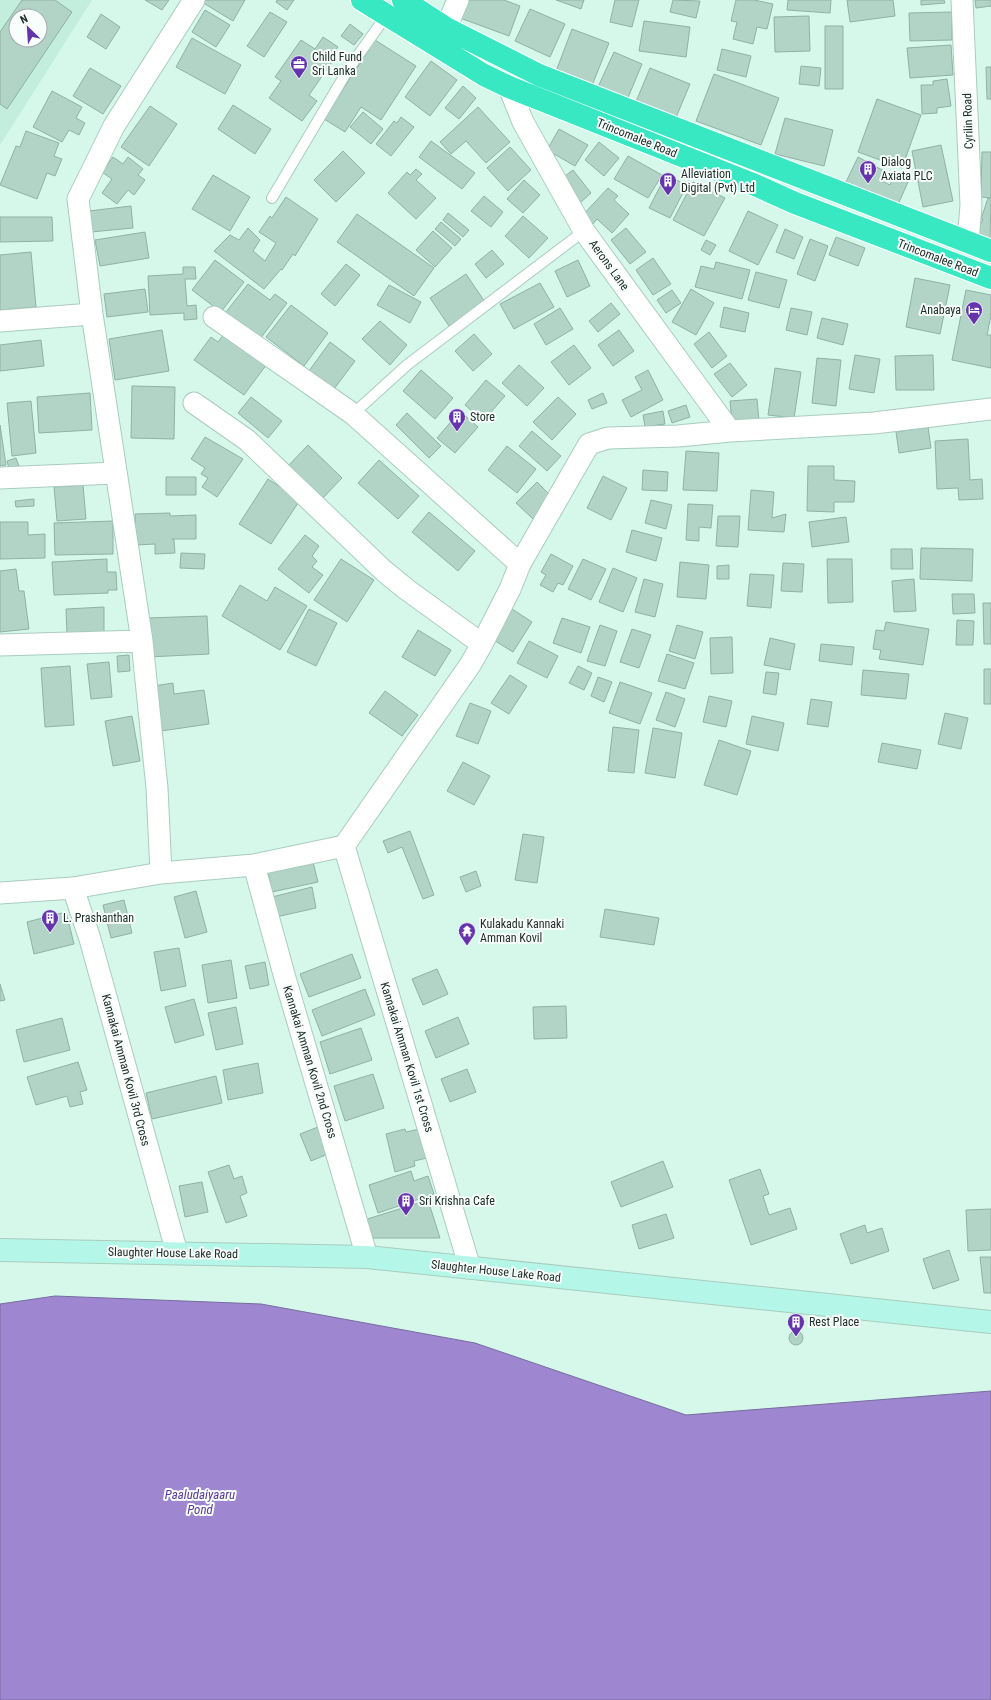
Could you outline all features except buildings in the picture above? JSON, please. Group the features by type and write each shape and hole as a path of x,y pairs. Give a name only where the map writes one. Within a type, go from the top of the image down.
{"highway":[{"name":"Trincomalee Road","path":"362,0 484,75 509,87 755,185 795,203 991,278"},
{"name":"Trincomalee Road","path":"403,0 446,28 540,75 991,251"}],"main road":[{"name":"Slaughter House Lake Road","path":"0,1250 177,1252 368,1257 991,1322"}],"street":[{"path":"161,873 157,788 142,641 92,314 78,199 114,126 194,0"},
{"path":"446,28 458,0"},
{"name":"Cyrilin Road","path":"962,0 971,205 968,242"},
{"name":"Aerons Lane","path":"509,87 523,122 584,231 730,431"},
{"path":"0,321 92,314"},
{"path":"214,317 352,414 520,564"},
{"path":"194,403 247,440 384,571 406,589 482,644"},
{"path":"0,893 73,888 161,873 254,866 344,846 470,665 510,589 520,564 590,444 608,438 678,436 730,431 874,423 991,409"},
{"path":"0,478 116,473"},
{"path":"0,645 142,641"},
{"name":"Kannakai Amman Kovil 1st Cross","path":"344,846 470,1268"},
{"name":"Kannakai Amman Kovil 2nd Cross","path":"254,866 285,978 368,1257"},
{"name":"Kannakai Amman Kovil 3rd Cross","path":"73,888 90,939 177,1252"}],"lane":[{"path":"272,198 349,68 386,16"},
{"path":"352,414 407,365 584,231"}],"shaded area":[{"path":"0,0 92,0 0,145"}],"water":[{"name":"Paaludaiyaaru Pond","path":"55,1296 261,1304 475,1343 686,1415 991,1391 991,1700 0,1700 0,1304"}],"place":[{"name":"Child Fund Sri Lanka","path":"299,79"},
{"name":"Dialog Axiata PLC","path":"868,184"},
{"name":"Alleviation Digital (Pvt) Ltd","path":"668,196"},
{"name":"Anabaya","path":"974,325"},
{"name":"Store","path":"457,432"},
{"name":"L. Prashanthan","path":"50,933"},
{"name":"Kulakadu Kannaki Amman Kovil","path":"467,946"},
{"name":"Sri Krishna Cafe","path":"406,1216"},
{"name":"Rest Place","path":"796,1337"}]}
